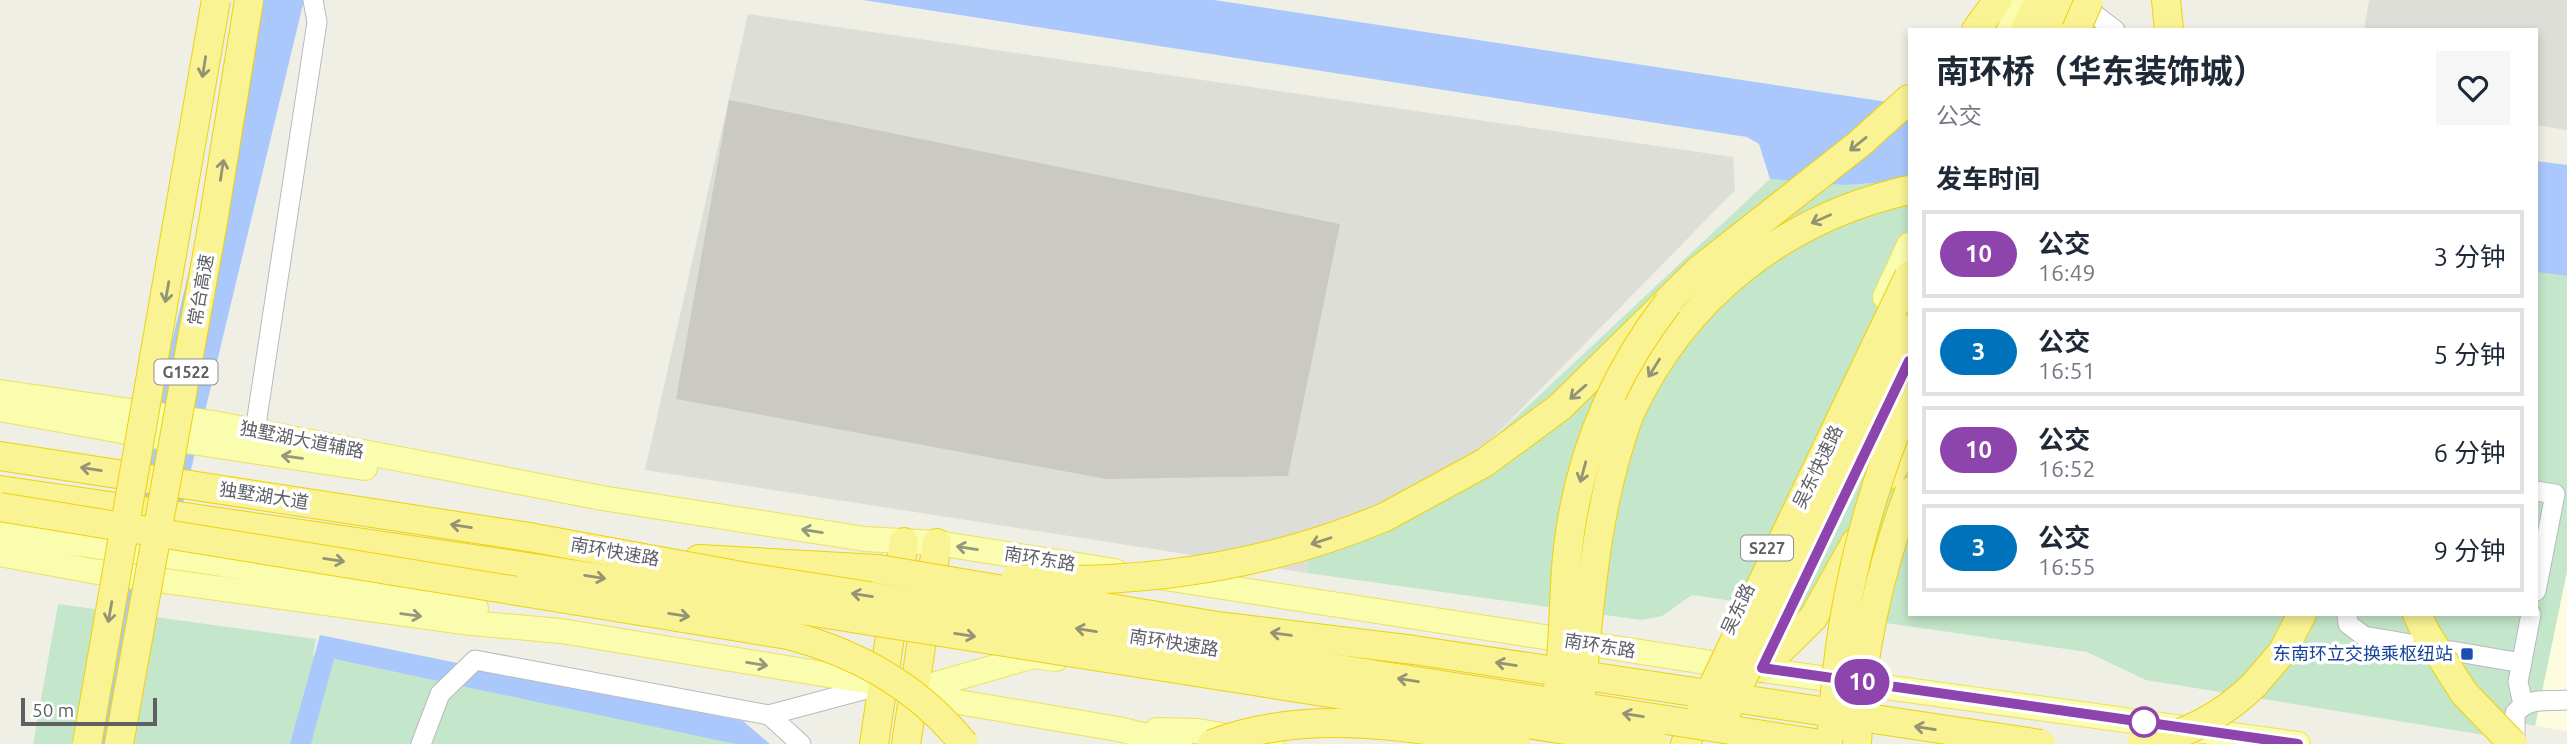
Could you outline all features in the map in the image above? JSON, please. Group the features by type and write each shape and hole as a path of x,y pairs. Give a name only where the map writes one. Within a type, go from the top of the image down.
{"highway":[{"name":"常台高速","path":"87,744 216,0"},
{"name":"常台高速","path":"119,744 213,222 249,0"},
{"path":"1977,28 1998,0"},
{"path":"2026,28 2039,0"},
{"path":"2053,28 2077,0"},
{"path":"2076,28 2077,0"},
{"path":"2096,28 2107,0"},
{"path":"2166,0 2169,28"},
{"path":"638,555 1041,580 1132,578 1241,562 1324,541 1420,500 1485,463 1584,387 1699,270 1743,232 1859,144 1908,100"},
{"path":"1576,744 1601,507 1625,424 1655,365 1704,302 1765,250 1836,212 1908,190"},
{"path":"134,744 192,421 213,222"},
{"name":"吴东快速路","path":"1706,742 1908,278"},
{"path":"1551,744 1560,674 1567,556 1582,472 1603,412 1621,373 1668,303"},
{"name":"吴东快速路","path":"1706,742 1908,331"},
{"path":"1831,744 1841,642 1858,550 1875,490 1908,402"},
{"path":"1762,668 1813,618 1829,593 1908,439"},
{"name":"独墅湖大道","path":"0,456 528,537"},
{"name":"独墅湖大道","path":"0,490 527,567"},
{"path":"1857,744 1863,688 1881,586 1908,495"},
{"path":"0,508 632,608 796,637 844,653 888,677 930,708 964,744"},
{"name":"南环快速路","path":"528,537 747,577 1821,744"},
{"path":"874,744 904,542"},
{"path":"906,744 937,543"},
{"name":"南环快速路","path":"527,567 1655,744"},
{"path":"878,569 1217,626 1415,650 2041,744"},
{"path":"2141,744 2197,726 2233,704 2274,663 2301,616"},
{"path":"2418,616 2436,653 2464,693 2514,744"},
{"path":"1212,744 1256,729 1332,721 1516,744"}],"main road":[{"path":"2010,28 2023,0"},
{"path":"2066,28 2077,0"},
{"name":"吴东路","path":"1706,742 1712,663 1908,247"},
{"name":"S227","path":"1706,742 1762,668 1908,363"},
{"name":"独墅湖大道辅路","path":"0,392 136,423"},
{"name":"独墅湖大道辅路","path":"0,408 136,423 865,539 904,542"},
{"name":"独墅湖大道辅路","path":"210,434 255,431 602,498"},
{"path":"0,533 203,561 471,607 561,631"},
{"name":"南环东路","path":"904,542 937,543 1712,663 2298,744"},
{"path":"0,554 97,571 471,623 561,631 884,684 958,702 1118,729 1180,744"},
{"path":"915,690 1035,656 1582,744"},
{"path":"1118,729 1198,731 1272,744"}],"street":[{"path":"255,431 317,22 313,0"},
{"path":"2077,0 2112,28"},
{"path":"2538,580 2553,493"},
{"path":"2347,616 2348,624 2364,636 2522,663"},
{"path":"2523,704 2518,682 2531,616"},
{"path":"421,744 440,694 475,660 769,715 884,684"},
{"path":"2514,744 2515,713 2523,704 2533,700 2567,700"},
{"path":"769,715 801,744"}],"shaded area":[{"path":"2369,0 2567,0 2567,130 2538,125 2538,28 2364,28"},
{"path":"748,14 1733,157 1735,190 1480,451 1407,492 1310,532 1307,573 645,470"},
{"path":"1770,179 1843,185 1908,181 1908,616 2538,616 2538,272 2567,276 2567,571 2535,726 2490,716 2485,735 2146,680 2087,652 1692,595 1662,616 1641,620 1307,573 1310,532 1407,492 1480,451"},
{"path":"2567,571 2567,731 2535,726"},
{"path":"58,604 316,639 313,655 747,744 33,744"}],"water":[{"path":"255,0 304,0 125,744 74,744"},
{"path":"863,0 1214,0 1881,101 1908,101 1908,181 1843,185 1770,179 1759,144 1747,137"},
{"path":"2538,161 2567,165 2567,276 2538,272"},
{"path":"320,635 743,721 770,744 736,744 334,659 311,744 290,744"}],"building":[{"path":"729,100 1340,224 1288,476 1106,479 676,399"}],"bus line":[{"name":"10","path":"1908,363 1762,668 2298,744"}],"place":[{"name":"东南环立交换乘枢纽站","path":"2467,654"}]}
